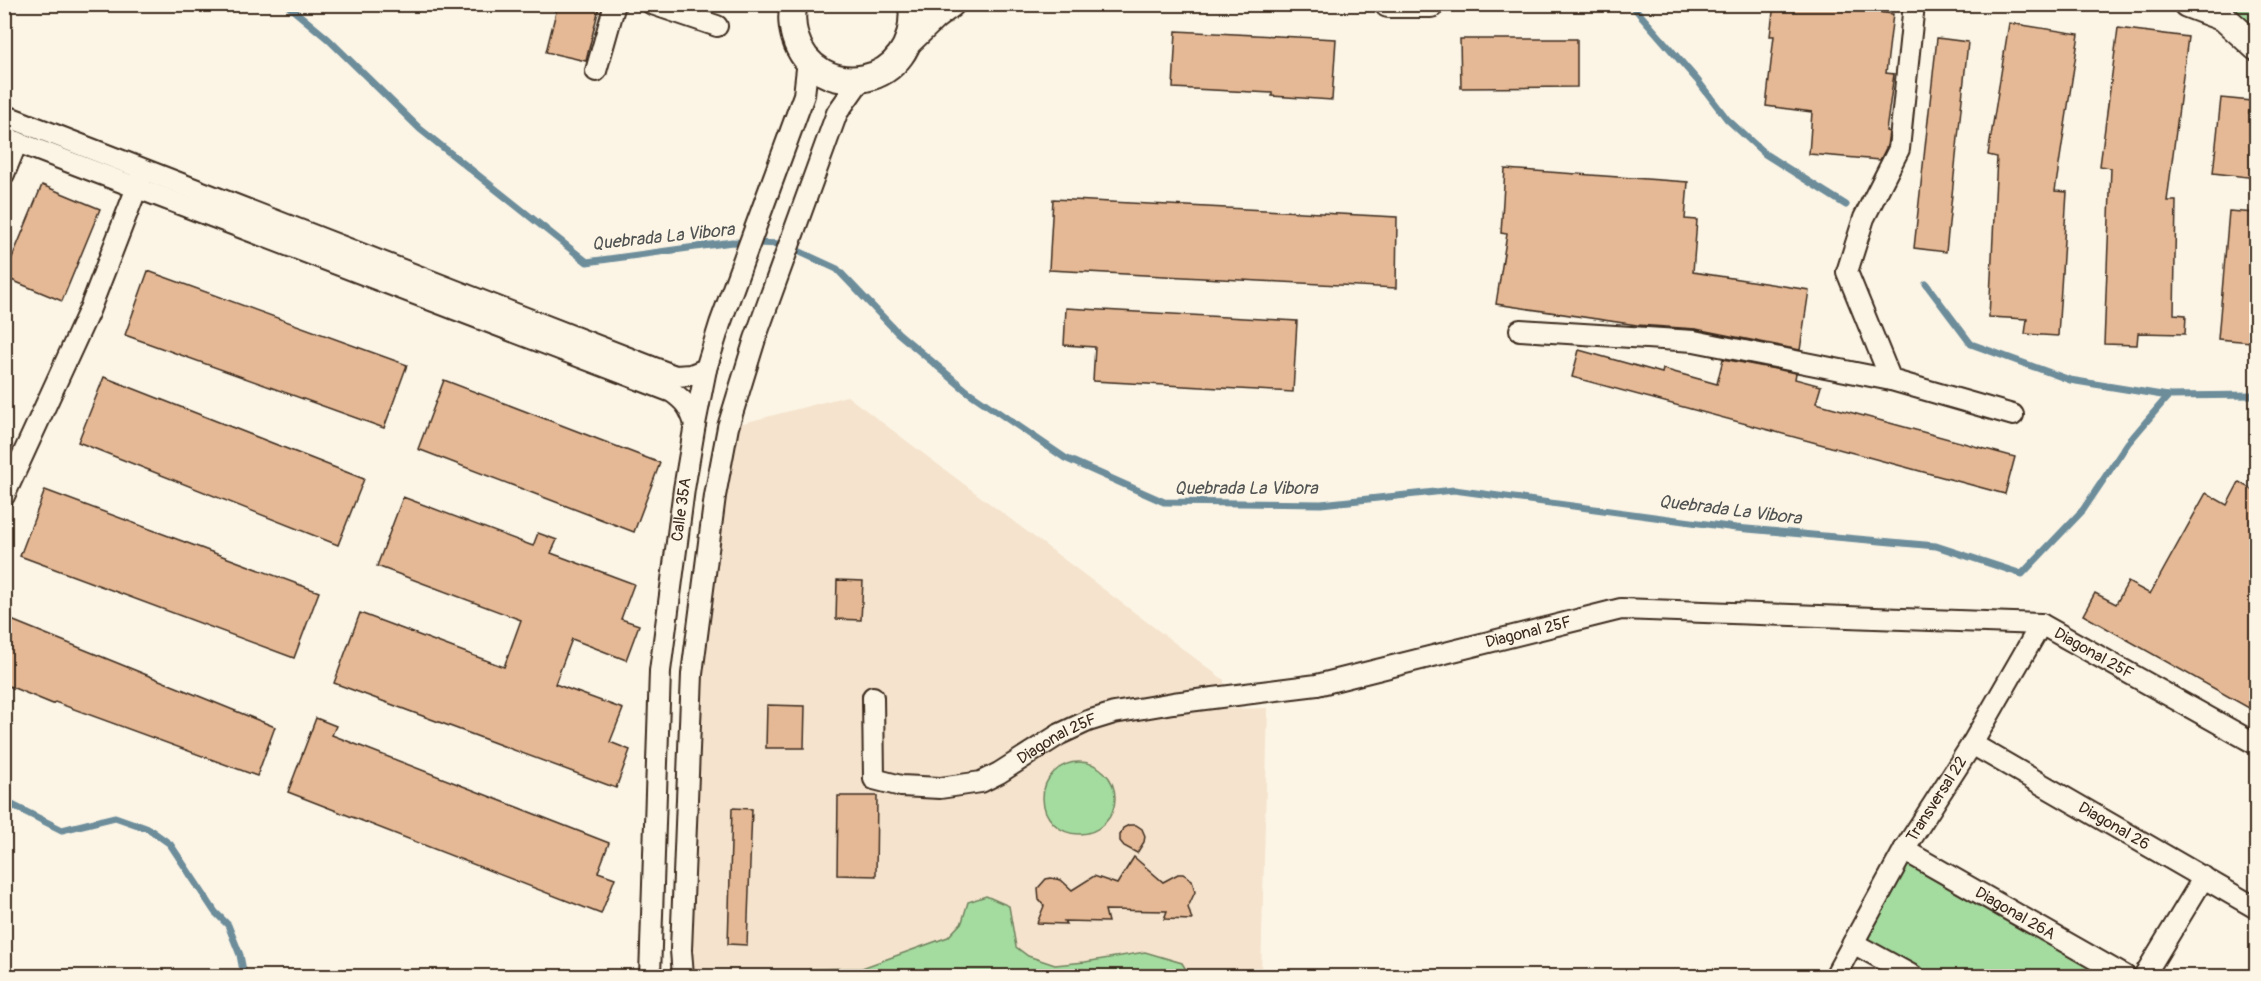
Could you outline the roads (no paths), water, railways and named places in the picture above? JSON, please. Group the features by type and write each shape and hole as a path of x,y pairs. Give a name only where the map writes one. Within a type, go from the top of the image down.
{"street":[{"path":"596,71 615,4"},
{"path":"652,4 717,26"},
{"path":"794,4 792,27 798,45 808,60 823,72 841,79 861,79 877,75 891,67 903,55 910,40 914,22 912,4"},
{"path":"910,40 934,16 951,4"},
{"path":"1388,4 1431,4"},
{"path":"1892,380 1847,272 1864,218 1899,149 1914,4"},
{"path":"2187,4 2224,18 2256,47"},
{"name":"Calle 35A","path":"650,976 660,671 695,424 706,369 720,324 804,95 808,60"},
{"name":"Calle 35A","path":"682,976 681,950 692,674 715,496 728,427 755,339 837,113 861,79"},
{"path":"4,115 675,376 691,375 706,369"},
{"path":"4,174 11,140 672,392 684,400 695,424"},
{"path":"4,496 89,312 143,169"},
{"path":"1520,330 1694,341 1892,380 2013,415"},
{"name":"Diagonal 25F","path":"873,697 874,779 901,786 940,788 981,782 1060,734 1088,721 1114,713 1192,700 1317,685 1620,609 2041,624 2256,744"},
{"name":"Transversal 22","path":"1835,976 1904,850 1972,744 2041,624"},
{"name":"Diagonal 26","path":"1972,744 2256,908"},
{"name":"Diagonal 26A","path":"1904,850 2125,976"},
{"path":"2145,976 2204,877"},
{"path":"1853,943 1913,976"},
{"path":"650,951 681,950"}],"waterway":[{"name":"Quebrada La Vibora","path":"286,4 328,39 420,129 587,262 732,242 783,244 837,269 898,333 967,391 1065,458 1164,502 1321,504 1454,490 1736,528 1936,546 2022,574 2083,510 2128,443 2168,396"},
{"path":"1631,4 1698,81 1727,119 1765,154 1846,205"},
{"path":"1926,284 1971,344 2070,380 2168,396 2256,395"},
{"path":"4,801 62,830 115,817 149,829 170,844 215,912 228,925 240,955 244,976"}]}
